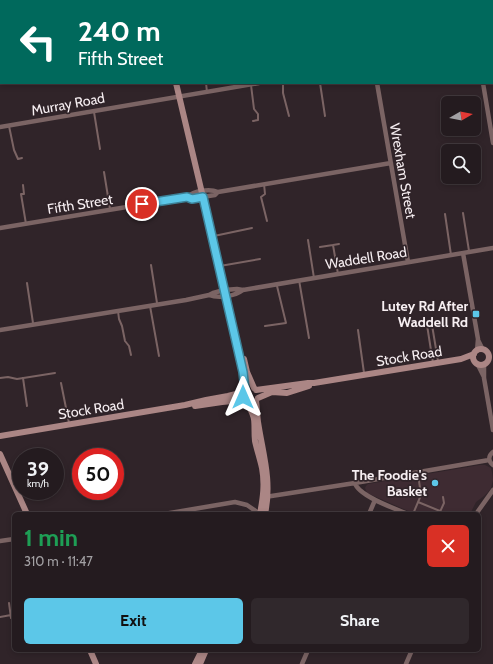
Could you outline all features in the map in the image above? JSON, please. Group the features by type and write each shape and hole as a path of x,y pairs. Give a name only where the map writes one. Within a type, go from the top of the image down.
{"main road":[{"path":"176,84 203,194 219,270 247,372 258,393 258,421 268,478 261,512"},
{"path":"226,293 242,367 243,397 252,413 254,420 256,442 264,485 265,512"},
{"path":"483,352 489,356 484,362 473,360 483,352"},
{"name":"Stock Road","path":"0,436 185,405 232,395 244,391 250,387 255,389 314,383 461,360 483,352"},
{"name":"Stock Road","path":"461,360 484,362"},
{"name":"Stock Road","path":"185,405 190,407 229,401 246,401 252,403 272,392 287,393 314,383"},
{"path":"0,454 26,512"},
{"path":"91,652 96,664"},
{"path":"196,664 201,652"},
{"path":"200,664 205,652"}],"street":[{"name":"Murray Road","path":"0,127 251,84"},
{"name":"Wrexham Street","path":"377,84 408,262"},
{"path":"483,84 493,140"},
{"name":"Fifth Street","path":"0,228 187,197 191,193 203,194 213,190 218,192 391,163"},
{"name":"Waddell Road","path":"0,330 209,295 213,297 237,289 243,290 493,248"},
{"path":"463,253 478,339 483,352"},
{"path":"484,362 484,378 493,430"},
{"path":"489,460 493,452"},
{"path":"265,497 489,460"},
{"path":"489,460 493,465"},
{"path":"355,483 360,491 366,496 403,512"},
{"path":"477,512 493,490"},
{"path":"370,512 375,500"},
{"path":"176,512 235,502 247,505 257,512"},
{"path":"0,542 12,539"},
{"path":"302,664 307,652"},
{"path":"406,664 411,652"}],"lane":[{"path":"206,84 207,92"},
{"path":"251,84 254,109 258,114 258,120 253,121"},
{"path":"283,84 289,116"},
{"path":"320,84 325,116"},
{"path":"94,111 100,149"},
{"path":"9,125 14,150 18,159 22,158"},
{"path":"104,172 110,210"},
{"path":"264,184 265,194 261,197 267,221"},
{"path":"23,185 24,194 21,194 26,224"},
{"path":"463,213 469,252"},
{"path":"445,214 451,255"},
{"path":"212,236 252,228"},
{"path":"308,240 314,278"},
{"path":"320,247 339,244"},
{"path":"333,245 338,274"},
{"path":"219,265 260,259"},
{"path":"151,265 157,304"},
{"path":"299,280 309,338"},
{"path":"27,283 33,324"},
{"path":"265,326 286,322 276,284"},
{"path":"150,306 159,356"},
{"path":"118,311 125,341 129,346 131,355"},
{"path":"427,325 436,364"},
{"path":"432,325 436,364"},
{"path":"358,330 364,375"},
{"path":"0,378 8,377 17,379 55,373"},
{"path":"23,378 27,406"},
{"path":"61,383 69,425"},
{"path":"414,512 421,495 418,472"},
{"path":"440,512 444,503 443,497"},
{"path":"418,502 438,512"},
{"path":"9,604 12,618"},
{"path":"0,616 11,615"}],"shaded area":[{"path":"480,465 485,465 491,468 493,480 491,488 476,502 471,512 410,512 367,493 365,488 368,484"}],"place":[{"name":"Lutey Rd After Waddell Rd","path":"476,314"},
{"name":"The Foodie's Basket","path":"435,483"}],"route":[{"path":"142,204 187,197 192,199 203,197 243,372 245,390 243,397"}]}
